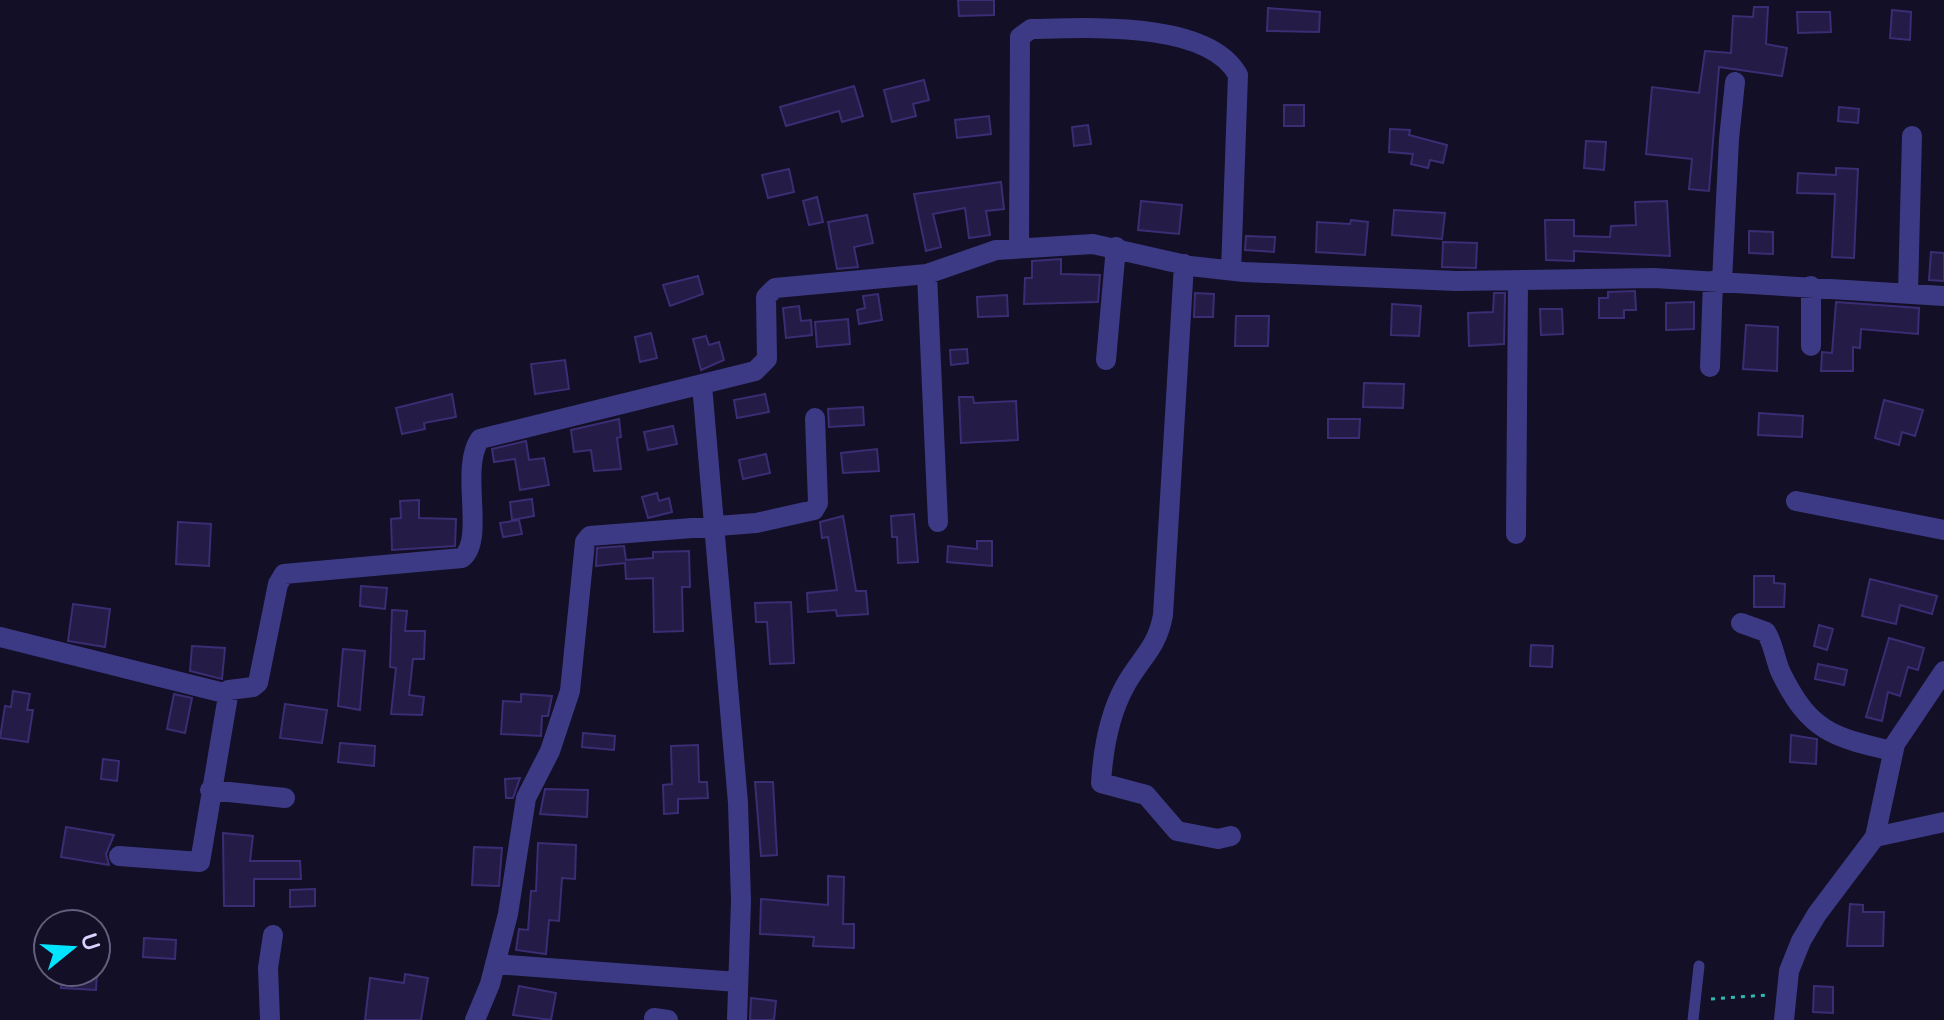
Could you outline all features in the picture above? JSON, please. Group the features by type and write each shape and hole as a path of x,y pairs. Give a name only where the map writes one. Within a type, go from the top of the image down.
{"street":[{"path":"1019,247 1020,37 1031,29 1143,29 1216,50 1231,62 1238,75 1231,271"},
{"path":"1710,367 1735,82"},
{"path":"1908,292 1912,136"},
{"path":"119,856 199,863 228,694 232,688 253,687 258,683 278,584 284,574 466,556 471,543 471,458 477,443 485,435 702,385 762,367 768,343 766,297 773,289 927,274 978,253 1019,247 1093,244 1231,271 1518,281 1654,278 1944,296"},
{"path":"1106,360 1116,247"},
{"path":"1184,264 1163,615 1155,645 1127,681 1116,704 1101,783 1146,795 1177,831 1218,839 1231,836"},
{"path":"927,274 938,522"},
{"path":"1516,534 1518,281"},
{"path":"1811,286 1811,346"},
{"path":"702,385 738,803 741,901 737,1020"},
{"path":"475,1020 495,964 514,887 526,798 550,751 570,691 585,542 590,536 756,523 816,507 815,418"},
{"path":"1796,501 1944,530"},
{"path":"1741,623 1766,632 1780,671 1797,700 1822,730 1845,740 1892,751"},
{"path":"0,637 228,694"},
{"path":"1784,1020 1789,971 1817,914 1875,837 1883,815 1892,751 1944,671"},
{"path":"210,790 285,798"},
{"path":"1875,837 1944,822"},
{"path":"270,1020 268,968 273,935"},
{"path":"495,964 738,982"}],"lane":[{"path":"1693,1020 1699,966"}],"path":[{"path":"1695,1001 1785,993"}],"building":[{"path":"958,0 994,0 994,15 959,16"},
{"path":"1754,7 1768,7 1766,44 1787,48 1782,76 1719,67 1709,191 1689,189 1692,159 1646,154 1652,87 1699,93 1705,51 1731,53 1733,16 1753,17"},
{"path":"1268,8 1320,12 1319,32 1267,31"},
{"path":"1892,10 1911,12 1910,40 1890,38"},
{"path":"1797,12 1830,12 1831,32 1798,33"},
{"path":"924,80 929,100 913,104 916,116 892,122 884,90"},
{"path":"854,86 863,116 842,122 839,111 786,126 780,107"},
{"path":"1284,105 1304,105 1304,126 1284,126"},
{"path":"1839,107 1859,109 1858,123 1838,121"},
{"path":"989,116 991,134 957,138 955,120"},
{"path":"1088,125 1091,144 1074,146 1072,127"},
{"path":"1390,129 1410,130 1409,135 1447,145 1443,163 1430,160 1428,168 1411,164 1413,154 1389,152"},
{"path":"1586,141 1606,142 1604,170 1584,168"},
{"path":"1836,168 1858,169 1854,258 1832,257 1835,194 1797,193 1798,173 1836,175"},
{"path":"789,169 794,192 768,198 762,175"},
{"path":"1001,182 1004,209 986,211 990,235 969,238 965,208 933,214 941,247 926,251 914,194"},
{"path":"817,197 823,222 809,225 803,201"},
{"path":"1141,201 1182,205 1179,234 1138,230"},
{"path":"1667,201 1670,256 1574,251 1574,261 1546,260 1545,220 1574,220 1574,236 1610,237 1611,226 1636,225 1635,202"},
{"path":"1394,210 1445,213 1442,239 1392,235"},
{"path":"867,215 873,243 854,247 858,267 837,269 828,222"},
{"path":"1351,220 1368,222 1365,255 1316,252 1317,222 1350,224"},
{"path":"1749,231 1773,232 1773,254 1749,253"},
{"path":"1246,236 1275,237 1274,252 1245,250"},
{"path":"1443,242 1477,243 1476,268 1442,267"},
{"path":"1931,252 1944,253 1944,281 1929,280"},
{"path":"1061,259 1061,274 1100,275 1098,302 1024,304 1025,278 1032,278 1032,261"},
{"path":"698,276 703,294 670,306 663,285"},
{"path":"1635,291 1636,310 1624,310 1624,318 1599,318 1599,298 1608,298 1608,292"},
{"path":"1195,293 1214,294 1213,317 1194,317"},
{"path":"1494,293 1505,293 1504,344 1469,346 1468,313 1493,312"},
{"path":"878,294 882,320 859,324 857,310 865,308 863,296"},
{"path":"1007,295 1008,316 978,317 977,297"},
{"path":"1694,302 1694,329 1666,330 1666,303"},
{"path":"1836,302 1919,308 1918,334 1861,329 1860,348 1853,347 1853,371 1821,371 1822,352 1832,353"},
{"path":"1392,304 1421,306 1419,336 1391,335"},
{"path":"799,306 801,321 811,320 812,335 786,338 783,308"},
{"path":"1540,309 1562,309 1563,334 1541,335"},
{"path":"1236,316 1269,316 1268,346 1235,346"},
{"path":"848,319 850,344 817,347 815,322"},
{"path":"1746,325 1778,327 1777,371 1743,369"},
{"path":"651,333 657,358 640,362 635,337"},
{"path":"706,336 709,345 719,342 724,360 701,370 693,339"},
{"path":"967,349 968,363 951,365 950,350"},
{"path":"565,360 569,389 535,394 531,364"},
{"path":"1364,383 1404,384 1403,408 1363,407"},
{"path":"452,394 456,417 424,423 425,429 402,434 396,408"},
{"path":"765,394 769,412 737,418 734,400"},
{"path":"959,397 973,397 974,403 1016,401 1018,440 961,443"},
{"path":"1884,400 1923,410 1915,436 1902,432 1899,445 1875,438"},
{"path":"863,407 864,425 829,427 828,409"},
{"path":"1759,413 1803,416 1802,437 1758,435"},
{"path":"619,419 621,437 617,438 621,469 594,471 591,450 574,452 571,430"},
{"path":"1328,419 1360,419 1359,438 1328,438"},
{"path":"673,426 677,444 648,450 644,432"},
{"path":"526,441 529,460 544,458 549,485 520,490 515,459 494,462 492,449"},
{"path":"877,449 879,471 843,473 841,453"},
{"path":"766,454 770,473 743,479 739,460"},
{"path":"657,493 659,501 669,498 672,512 648,518 642,497"},
{"path":"532,499 534,516 512,520 510,502"},
{"path":"419,500 419,518 456,519 455,546 392,550 391,519 401,518 400,501"},
{"path":"914,514 918,562 898,563 897,537 892,537 891,516"},
{"path":"843,516 856,591 866,591 868,614 837,616 836,610 808,612 807,593 837,590 828,537 822,538 820,522"},
{"path":"519,520 522,534 503,537 500,523"},
{"path":"178,522 211,524 209,566 176,564"},
{"path":"977,541 992,541 992,566 947,562 948,546 977,549"},
{"path":"624,546 626,560 653,558 653,552 689,551 690,587 682,587 683,631 654,632 653,578 626,579 625,563 596,566 597,548"},
{"path":"1754,576 1774,576 1774,583 1785,584 1784,607 1754,607"},
{"path":"1870,579 1937,596 1932,614 1900,605 1896,624 1862,616"},
{"path":"361,586 387,588 385,609 360,606"},
{"path":"791,602 794,663 770,664 767,622 756,622 755,603"},
{"path":"73,604 110,609 105,647 68,641"},
{"path":"392,610 407,611 405,631 425,631 424,659 413,659 409,695 424,697 422,715 391,714 396,668 390,667"},
{"path":"1819,625 1833,629 1827,650 1814,646"},
{"path":"1889,638 1924,648 1918,670 1908,667 1900,696 1888,692 1882,721 1866,717"},
{"path":"1531,645 1553,646 1552,667 1530,666"},
{"path":"192,646 225,648 222,679 190,671"},
{"path":"343,649 365,651 360,710 338,706"},
{"path":"1818,664 1847,670 1844,685 1815,679"},
{"path":"13,691 30,694 27,710 33,710 28,742 0,738 5,706 11,707"},
{"path":"174,694 192,698 185,733 167,729"},
{"path":"521,694 552,696 548,716 542,716 541,736 501,734 503,701 521,702"},
{"path":"285,704 327,710 322,743 280,738"},
{"path":"583,733 615,736 614,750 582,747"},
{"path":"1791,735 1817,739 1816,764 1790,762"},
{"path":"340,743 375,746 374,766 338,762"},
{"path":"698,745 699,782 707,782 708,798 678,799 678,813 664,814 663,785 672,784 671,746"},
{"path":"103,759 119,761 117,781 101,779"},
{"path":"520,778 513,798 506,798 505,779"},
{"path":"755,782 773,782 777,855 761,856"},
{"path":"545,789 588,790 587,817 540,814"},
{"path":"66,827 114,835 106,854 109,865 61,857"},
{"path":"223,833 253,836 250,861 300,861 301,879 254,879 254,906 224,906"},
{"path":"538,843 576,845 575,879 562,878 559,921 549,920 546,954 516,950 519,929 528,930 531,891 536,891"},
{"path":"474,847 502,848 499,886 472,885"},
{"path":"828,876 844,877 843,924 854,924 854,948 813,946 814,937 760,934 761,899 828,905"},
{"path":"315,889 315,906 290,907 290,890"},
{"path":"1850,904 1863,905 1863,912 1884,912 1883,946 1847,946"},
{"path":"144,938 176,940 175,959 143,957"},
{"path":"405,974 428,978 421,1020 365,1020 370,978 404,983"},
{"path":"519,986 556,993 551,1020 513,1015"},
{"path":"1814,986 1833,987 1833,1013 1813,1012"},
{"path":"751,998 776,1001 774,1020 750,1020"}]}
